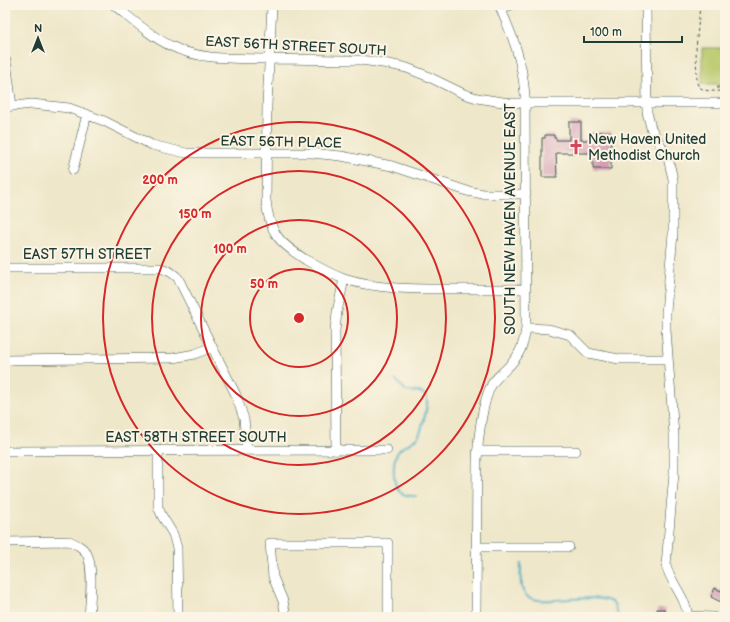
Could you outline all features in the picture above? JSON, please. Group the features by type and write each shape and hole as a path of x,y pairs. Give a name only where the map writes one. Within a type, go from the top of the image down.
{"street":[{"name":"EAST 56TH STREET SOUTH","path":"114,5 155,37 172,47 211,57 234,59 361,60 389,64 416,72 477,98 492,102 525,104 725,103"},
{"path":"272,5 267,106 266,200 267,214 272,230 284,244 292,251 316,266 344,279 393,288 525,289"},
{"path":"500,7 510,5"},
{"path":"646,5 646,103 649,122 668,158 673,179 673,234 666,312 674,436 674,474 666,565 669,574 687,607 688,617 713,617"},
{"name":"SOUTH NEW HAVEN AVENUE EAST","path":"476,617 477,451 485,404 489,389 499,375 514,361 519,354 523,346 526,328 525,104 522,66 512,34 500,7"},
{"name":"EAST 56TH PLACE","path":"6,61 8,106 32,104 70,108 87,114 152,145 169,150 203,154 311,153 367,160 392,166 467,191 483,194 526,194"},
{"path":"73,170 87,114"},
{"name":"EAST 57TH STREET","path":"5,268 159,268 169,270 178,278 212,347"},
{"path":"336,451 335,331 337,312 344,279"},
{"path":"526,328 549,329 570,335 588,353 619,359 668,359"},
{"path":"5,360 173,358 195,354 212,347 242,409 247,450"},
{"path":"158,450 157,499 162,516 173,534 177,548 178,617"},
{"name":"EAST 58TH STREET SOUTH","path":"5,451 387,450"},
{"path":"477,451 576,451"},
{"path":"5,542 69,541 78,545 86,552 90,563 91,585 89,617"},
{"path":"286,617 283,601 273,577 270,543 388,543 388,617"},
{"path":"476,547 569,547"}],"path":[{"path":"700,5 696,49 696,83 703,90 725,91"},
{"path":"718,84 718,91"}],"green space":[{"path":"702,48 725,48 725,84 702,84"}],"building":[{"name":"New Haven United Methodist Church","path":"569,122 581,122 581,140 593,140 593,132 611,132 611,169 593,169 593,153 556,153 557,177 542,177 542,138 545,138 545,135 554,135 556,140 569,140"},
{"path":"725,584 725,604 711,597 715,588 721,591"},
{"path":"657,609 665,609 666,617 658,617"}],"waterway":[{"path":"396,380 406,391 424,394 427,399 427,406 419,435 415,440 400,449 396,456 394,467 395,480 398,490 404,495 416,496"},
{"path":"521,564 523,591 531,598 541,600 581,598 605,600 614,604 618,617"}],"place":[{"name":"New Haven United Methodist Church","path":"576,147"}]}
